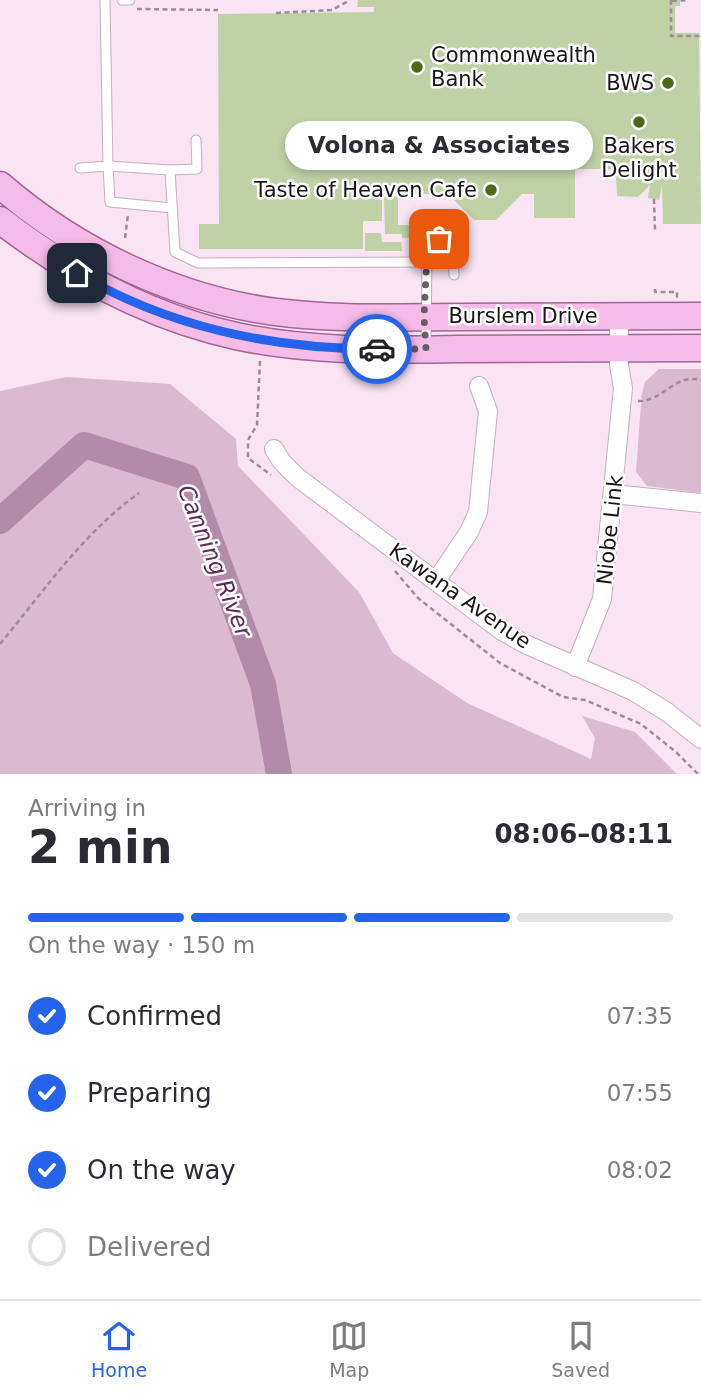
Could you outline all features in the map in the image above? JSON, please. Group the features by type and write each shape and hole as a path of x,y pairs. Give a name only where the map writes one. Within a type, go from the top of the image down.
{"main road":[{"name":"Burslem Drive","path":"0,185 24,206 90,250 135,272 211,297 274,312 342,317 701,316"},
{"name":"Burslem Drive","path":"0,220 35,247 98,285 183,321 236,336 299,346 426,349 701,348"}],"street":[{"name":"Niobe Link","path":"575,667 602,599 630,365 625,349 626,316"},
{"path":"436,581 469,532 478,512 488,411 480,386"},
{"name":"Kawana Avenue","path":"274,449 297,477 502,631 575,667 633,691 667,712 701,739"},
{"path":"613,494 701,503"}],"lane":[{"path":"105,0 110,202 172,208"},
{"path":"122,0 130,0"},
{"path":"80,168 108,166 197,169 196,140"},
{"path":"170,170 175,252 198,263 426,262"},
{"path":"426,349 426,262 427,254 439,239"},
{"path":"452,239 454,275"}],"path":[{"path":"276,13 332,10 350,0"},
{"path":"690,0 671,0 671,36 701,36"},
{"path":"137,9 218,10"},
{"path":"654,199 655,231"},
{"path":"125,238 130,204"},
{"path":"655,289 655,292 677,292 677,301"},
{"path":"257,425 260,361"},
{"path":"627,394 654,399 684,379 701,380"},
{"path":"0,644 78,547 110,514 139,493"}],"shaded area":[{"path":"659,369 701,369 701,493 647,486 636,472 641,398 645,382"},
{"path":"66,377 170,384 236,439 238,466 359,592 393,653 467,703 591,759 595,738 582,716 635,732 677,774 0,774 0,391"}],"building":[{"path":"358,0 680,0 680,6 675,6 675,33 699,33 701,224 663,224 662,186 659,200 648,198 650,185 638,197 617,196 616,172 637,172 637,169 575,169 575,218 534,218 534,194 522,194 496,220 474,220 448,194 382,194 382,221 363,221 363,249 199,249 199,224 219,224 218,14 374,12 374,7 357,7"},
{"path":"398,196 398,225 417,225 418,238 385,234 384,197"},
{"path":"365,233 381,233 382,242 401,242 402,251 365,251"}],"waterway":[{"name":"Canning River","path":"0,521 84,445 187,477 263,684 279,774"}],"way so far":[{"path":"377,349 426,349 424,317 427,254 439,239"}],"place":[{"name":"Commonwealth Bank","path":"417,67"},
{"name":"BWS","path":"668,83"},
{"name":"Bakers Delight","path":"639,122"},
{"name":"Taste of Heaven Cafe","path":"491,190"},
{"name":"Volona & Associates","path":"439,239"}],"route":[{"path":"77,273 98,285 183,321 236,336 299,346 377,349"}]}
